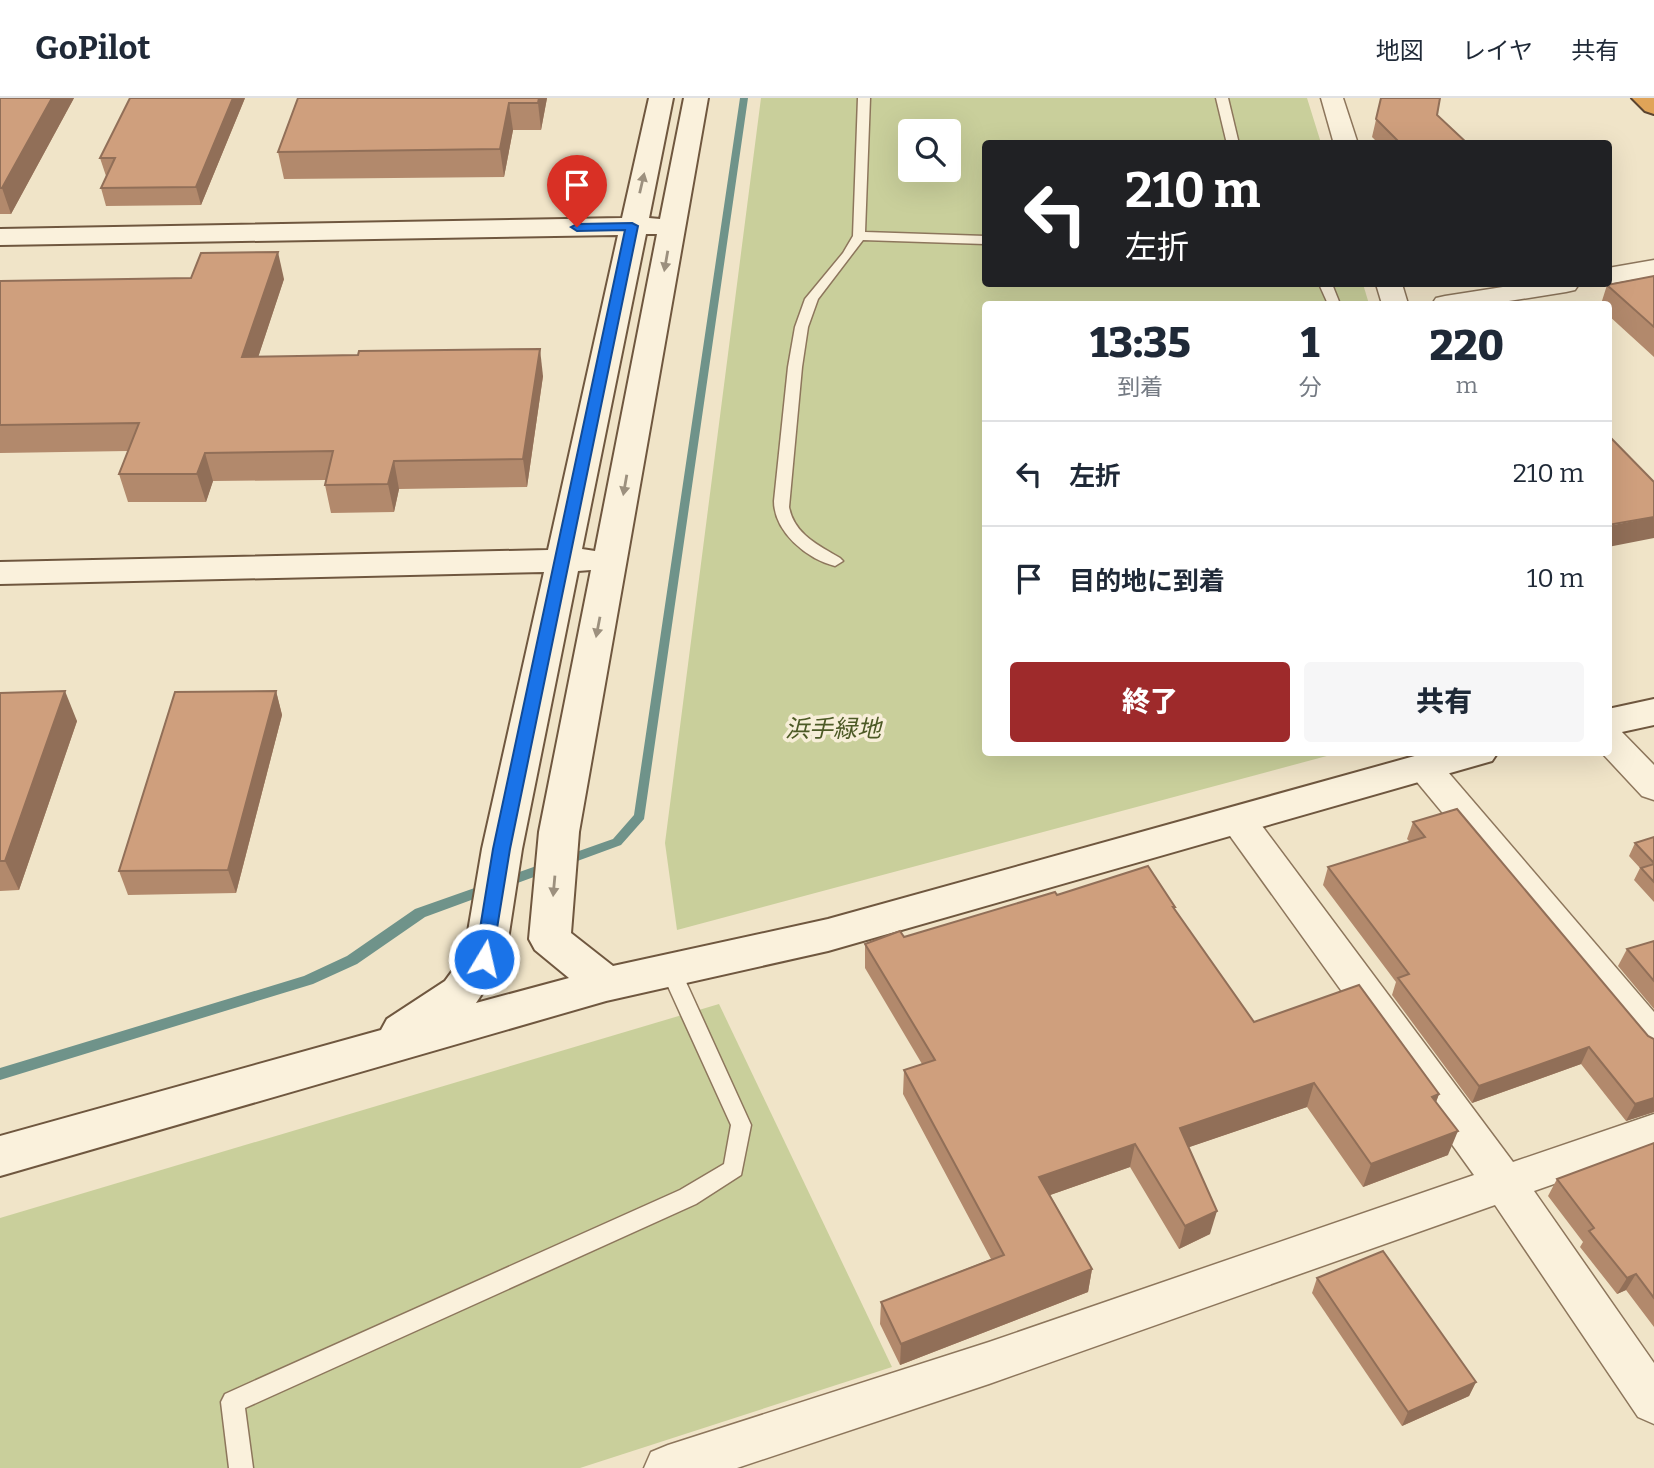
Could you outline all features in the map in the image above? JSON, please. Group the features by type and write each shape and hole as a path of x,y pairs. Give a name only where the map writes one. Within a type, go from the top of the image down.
{"highway":[{"path":"1644,98 1654,106"}],"street":[{"path":"368,1053 460,993 484,959 502,849 661,98"},
{"path":"606,984 550,939 559,832 696,98"},
{"path":"1332,98 1345,140"},
{"path":"0,237 673,226"},
{"path":"1612,275 1654,268"},
{"path":"1463,301 1548,287"},
{"path":"0,573 611,560"},
{"path":"1612,721 1654,712"},
{"path":"1612,743 1654,788"},
{"path":"0,1156 606,984 828,935 1464,756"},
{"path":"1424,767 1654,1041"},
{"path":"1238,820 1504,1184 1654,1402"},
{"path":"484,959 497,983 526,1007"},
{"path":"668,1468 989,1363 1654,1131"}],"lane":[{"path":"835,562 797,539 782,510 797,356 807,309 825,278 834,272 853,249 859,236 864,98"},
{"path":"1222,98 1232,140"},
{"path":"859,236 982,240"},
{"path":"241,1468 233,1402 688,1197 734,1169 741,1125 671,971"}],"green space":[{"name":"浜手緑地","path":"761,98 1307,98 1320,140 982,140 982,287 1364,287 1368,301 982,301 982,756 1327,756 677,930 665,843"},
{"path":"719,1004 892,1367 580,1468 0,1468 0,1218"}],"building":[{"path":"0,98 52,98 2,188 0,188"},
{"path":"130,98 233,98 196,187 101,188 115,158 100,158"},
{"path":"298,98 539,98 538,103 509,103 500,149 278,152"},
{"path":"1381,98 1440,98 1437,115 1464,140 1397,140 1376,119"},
{"path":"278,252 242,357 358,355 359,351 540,349 523,459 394,461 388,484 325,485 333,451 205,453 197,474 119,474 139,423 0,425 0,281 191,278 201,253"},
{"path":"1654,276 1654,327 1609,287 1612,284"},
{"path":"1612,439 1654,482 1654,517 1612,524"},
{"path":"65,691 5,861 0,861 0,693"},
{"path":"276,691 228,870 119,871 175,692"},
{"path":"1457,809 1648,1036 1654,1039 1654,1098 1635,1104 1589,1047 1479,1086 1398,978 1409,974 1328,867 1425,837 1413,822"},
{"path":"1654,837 1654,863 1635,843"},
{"path":"1654,864 1654,882 1641,868"},
{"path":"1148,866 1173,907 1254,1022 1359,985 1439,1094 1432,1097 1458,1131 1371,1164 1314,1083 1180,1128 1217,1211 1185,1226 1135,1144 1039,1177 1092,1269 901,1344 881,1302 1004,1255 904,1070 935,1060 865,944 900,931 904,937 1055,892 1057,895"},
{"path":"1654,941 1654,981 1627,949"},
{"path":"1654,1143 1654,1298 1636,1274 1627,1278 1589,1231 1594,1228 1557,1179"},
{"path":"1383,1251 1476,1382 1408,1412 1317,1278"}],"waterway":[{"path":"0,1074 308,980 352,960 420,913 617,842 640,816 744,98"}],"route":[{"path":"484,959 502,849 632,226 577,227"}]}
